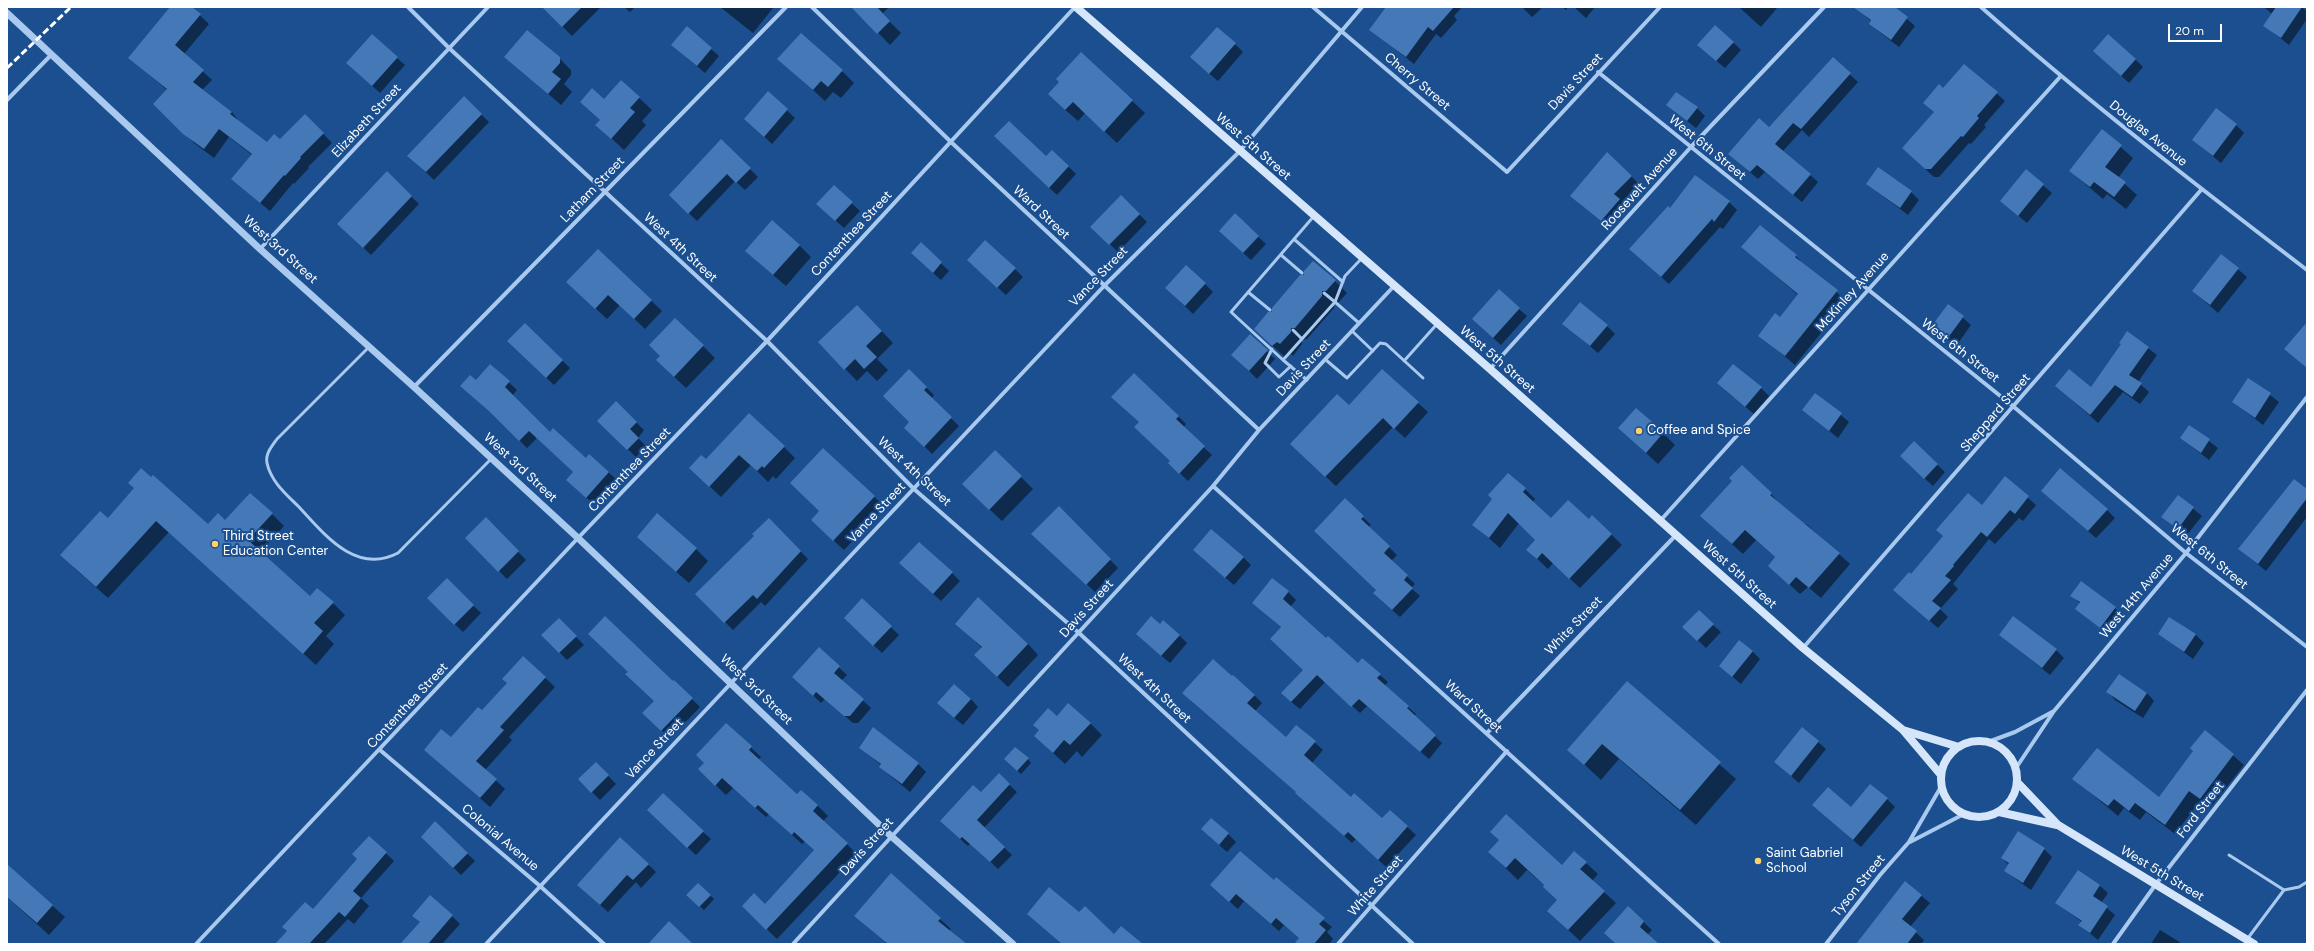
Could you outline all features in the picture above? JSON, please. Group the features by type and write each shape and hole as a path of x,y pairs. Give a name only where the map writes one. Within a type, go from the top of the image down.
{"main road":[{"name":"West 5th Street","path":"1076,7 1239,152 1490,369 1804,648 1903,730 1941,775"},
{"name":"West 5th Street","path":"1903,730 1959,747"},
{"path":"1978,741 1988,742 2006,752 2016,768 2017,782 2013,798 2000,812 1980,818 1964,814 1953,807 1947,799 1942,785 1941,775 1946,761 1959,747 1978,741"},
{"name":"West 5th Street","path":"2017,782 2058,825 2250,942"},
{"name":"West 5th Street","path":"2000,812 2058,825"}],"street":[{"name":"West 4th Street","path":"408,7 449,48 767,342 914,489 1079,633 1413,944"},
{"name":"Elizabeth Street","path":"260,249 488,7"},
{"name":"Latham Street","path":"414,387 786,7"},
{"name":"Ward Street","path":"812,7 951,142 1259,430"},
{"name":"Contenthea Street","path":"196,944 578,538 767,342 1076,7"},
{"name":"Cherry Street","path":"1313,7 1507,172"},
{"name":"Vance Street","path":"486,944 1104,286 1239,152 1362,7"},
{"name":"Davis Street","path":"1507,172 1598,72 1660,7"},
{"name":"Roosevelt Avenue","path":"1490,369 1690,148 1824,7"},
{"name":"Douglas Avenue","path":"1981,7 2060,77 2201,190 2307,270"},
{"name":"West 3rd Street","path":"7,13 53,54 260,249 414,387 578,538 731,682 891,836 1013,944"},
{"path":"7,100 53,54"},
{"name":"West 6th Street","path":"1598,72 1690,148 2014,407 2186,553 2307,647"},
{"name":"McKinley Avenue","path":"1660,521 2060,77"},
{"name":"Sheppard Street","path":"1804,648 2201,190"},
{"name":"Davis Street","path":"793,944 1213,486 1259,430 1394,286"},
{"name":"West 14th Avenue","path":"2016,768 2054,711 2186,553 2307,397"},
{"name":"Ward Street","path":"1213,486 1488,732 1719,944"},
{"name":"White Street","path":"1488,732 1676,534"},
{"name":"Ford Street","path":"2113,944 2156,884 2307,690"},
{"name":"West 14th Avenue","path":"1988,742 2015,732 2054,711"},
{"name":"Colonial Avenue","path":"380,750 540,886 604,944"},
{"name":"White Street","path":"1338,944 1507,751"},
{"name":"Tyson Street","path":"1826,944 1880,875 1909,842 1942,785"},
{"name":"Tyson Street","path":"1909,842 1964,814"}],"lane":[{"path":"1307,380 1231,312 1295,240 1314,216"},
{"path":"1295,240 1343,282"},
{"path":"1281,255 1302,273"},
{"path":"1283,360 1335,302 1345,276 1362,258"},
{"path":"1248,292 1270,310"},
{"path":"1324,293 1359,323"},
{"path":"1404,361 1437,324"},
{"path":"1292,330 1302,339"},
{"path":"1352,331 1373,351"},
{"path":"1326,360 1347,378 1380,343 1386,344 1423,378"},
{"path":"369,347 277,439 269,450 267,462 273,478 325,536 336,546 360,557 387,559 398,553 492,458"},
{"path":"1272,349 1265,363 1279,377 1291,366"},
{"path":"2229,855 2284,890"},
{"path":"2250,942 2257,924 2284,890 2299,887 2307,882"}],"building":[{"path":"170,7 192,7 201,14 175,45 204,70 193,82 232,112 230,114 267,142 274,134 280,139 305,114 324,133 300,157 301,158 260,203 231,179 252,154 219,129 204,149 183,134 153,104 167,89 128,58"},
{"path":"542,7 582,7 562,27"},
{"path":"851,7 877,7 890,21 877,34"},
{"path":"1386,7 1454,7 1433,31 1428,27 1406,57 1369,30"},
{"path":"1853,7 1895,7 1908,17 1891,40 1869,24 1871,20"},
{"path":"2276,7 2302,7 2281,38 2263,26"},
{"path":"1715,25 1734,42 1716,61 1697,45"},
{"path":"687,26 712,48 697,66 671,45"},
{"path":"1217,27 1236,43 1209,74 1190,57"},
{"path":"527,30 560,57 560,63 552,72 561,79 548,94 504,57"},
{"path":"801,33 843,70 828,87 821,81 813,90 777,59"},
{"path":"372,34 398,57 372,86 346,63"},
{"path":"2108,34 2136,59 2121,76 2093,51"},
{"path":"1081,52 1133,100 1104,132 1073,102 1065,110 1048,94 1059,82 1056,79"},
{"path":"1833,57 1851,73 1801,129 1793,123 1775,144 1811,174 1793,195 1757,165 1750,172 1728,154 1759,118 1769,127"},
{"path":"1964,64 1998,92 1977,116 1979,118 1963,137 1961,136 1931,169 1925,169 1902,148 1934,112 1923,103 1939,84 1943,88"},
{"path":"621,80 640,97 630,108 635,112 611,139 595,125 600,120 580,102 592,88 604,99"},
{"path":"768,91 788,109 764,137 744,119"},
{"path":"1676,92 1698,107 1687,121 1666,105"},
{"path":"464,96 482,114 426,172 407,156"},
{"path":"2216,108 2237,124 2213,156 2192,140"},
{"path":"1009,121 1046,156 1052,150 1069,166 1049,188 994,136"},
{"path":"2102,129 2122,145 2105,167 2126,182 2114,197 2094,182 2090,187 2069,171"},
{"path":"721,139 751,168 736,183 727,174 688,214 669,195"},
{"path":"1607,152 1632,176 1614,194 1620,199 1601,221 1570,196"},
{"path":"1878,167 1912,191 1900,208 1866,184"},
{"path":"2026,169 2044,184 2018,216 2000,201"},
{"path":"387,171 412,196 363,248 337,224"},
{"path":"1695,175 1730,201 1714,222 1712,219 1661,277 1629,249 1668,206 1670,208"},
{"path":"834,185 853,202 835,221 816,204"},
{"path":"1121,195 1140,214 1109,245 1090,227"},
{"path":"1235,213 1259,236 1243,253 1219,231"},
{"path":"772,220 800,245 773,275 745,251"},
{"path":"1760,225 1797,255 1795,257 1838,290 1785,356 1758,336 1775,313 1780,317 1798,294 1741,247"},
{"path":"985,240 1016,268 997,288 967,260"},
{"path":"921,242 942,262 933,273 911,253"},
{"path":"598,249 652,300 634,319 608,295 595,309 566,282"},
{"path":"2221,254 2239,268 2210,305 2192,291"},
{"path":"1313,261 1336,280 1326,291 1322,291 1322,296 1295,328 1291,328 1291,332 1280,344 1277,342 1272,346 1254,329 1268,312 1272,312 1272,308 1300,275 1304,275 1304,271"},
{"path":"1186,265 1206,283 1185,306 1165,288"},
{"path":"1499,289 1520,308 1493,338 1472,319"},
{"path":"1580,302 1608,325 1590,346 1562,324"},
{"path":"1948,304 1964,316 1947,339 1931,327"},
{"path":"857,305 882,331 866,346 877,357 864,369 855,359 844,370 818,342"},
{"path":"675,318 704,345 674,377 656,360 660,356 649,345"},
{"path":"2307,322 2307,368 2284,349"},
{"path":"525,323 563,360 546,378 507,341"},
{"path":"2127,331 2149,347 2129,375 2142,383 2132,397 2115,385 2090,415 2055,386 2069,369 2091,387 2121,344 2119,343"},
{"path":"1250,334 1268,350 1249,371 1231,355"},
{"path":"490,364 510,381 505,387 550,432 553,428 586,458 589,454 609,472 586,498 566,480 573,472 529,431 519,441 490,412 460,386 470,375 476,380"},
{"path":"1733,364 1762,387 1745,407 1717,383"},
{"path":"909,369 927,387 924,390 952,417 924,447 904,428 909,422 883,396"},
{"path":"1382,369 1419,402 1394,429 1383,418 1325,477 1290,444 1337,394 1349,405"},
{"path":"1134,373 1179,416 1176,419 1205,446 1179,474 1168,463 1170,461 1134,427 1139,422 1111,397"},
{"path":"2248,378 2271,393 2255,418 2232,402"},
{"path":"1815,393 1842,413 1829,431 1802,410"},
{"path":"616,401 637,422 630,429 639,438 627,450 597,421"},
{"path":"1636,408 1664,432 1646,453 1618,428"},
{"path":"749,413 785,446 764,468 762,466 757,471 739,455 709,487 689,468 701,455 706,459"},
{"path":"2189,425 2210,439 2201,453 2180,438"},
{"path":"1914,441 1938,464 1924,479 1900,456"},
{"path":"823,448 875,496 833,541 811,520 819,511 790,483"},
{"path":"995,450 1022,476 989,510 962,484"},
{"path":"1742,465 1772,493 1770,495 1840,553 1809,588 1796,577 1789,585 1768,566 1775,557 1745,530 1732,544 1700,516 1732,481 1729,478"},
{"name":"Third Street Education Center","path":"141,468 151,477 153,475 208,524 218,513 225,520 250,493 273,513 248,540 310,596 317,588 334,602 314,623 323,631 303,654 156,521 96,587 60,555 100,511 108,518 134,488 128,483"},
{"path":"2060,468 2108,509 2088,531 2041,491"},
{"path":"1508,473 1526,488 1523,492 1551,518 1568,500 1589,519 1592,515 1612,534 1569,579 1542,553 1537,559 1526,550 1535,540 1508,513 1489,538 1472,525 1492,499 1488,495"},
{"path":"2005,476 2029,496 2015,514 2010,510 1987,537 1981,532 1953,565 1954,566 1945,576 1951,580 1932,601 1941,608 1929,621 1893,590 1909,572 1911,574 1943,536 1936,530 1968,493 1982,505"},
{"path":"2294,479 2307,489 2307,498 2258,564 2238,549"},
{"path":"2178,495 2194,507 2178,529 2161,517"},
{"path":"1345,498 1364,516 1361,519 1390,546 1384,553 1408,575 1404,580 1413,588 1392,610 1373,593 1376,590 1314,531"},
{"path":"1059,506 1111,559 1086,585 1031,534"},
{"path":"657,513 697,548 676,572 637,537"},
{"path":"486,517 519,551 498,572 465,538"},
{"path":"769,518 801,551 757,599 753,595 724,623 695,594 754,536 752,534"},
{"path":"1211,529 1244,557 1225,578 1193,550"},
{"path":"919,542 953,572 933,594 899,563"},
{"path":"447,578 474,605 454,625 427,598"},
{"path":"1272,578 1289,591 1283,599 1326,638 1328,636 1358,663 1362,658 1381,674 1377,678 1409,706 1407,708 1436,735 1420,752 1359,699 1351,707 1317,675 1291,702 1281,693 1303,670 1270,639 1281,627 1252,603"},
{"path":"2081,581 2116,607 2100,628 2075,609 2080,602 2070,596"},
{"path":"978,597 1028,644 997,677 974,655 982,647 955,624"},
{"path":"862,598 892,626 873,646 844,618"},
{"path":"1699,610 1714,624 1697,641 1682,627"},
{"path":"605,616 693,698 661,731 642,713 654,701 625,674 628,672 588,634"},
{"path":"1151,616 1160,624 1163,620 1180,635 1161,656 1136,634"},
{"path":"2013,616 2057,649 2042,668 1999,635"},
{"path":"2169,617 2196,634 2184,652 2158,634"},
{"path":"559,618 577,636 559,653 541,635"},
{"path":"1739,640 1753,651 1732,677 1719,666"},
{"path":"819,647 840,666 834,673 864,699 850,716 844,716 816,692 813,696 792,677"},
{"path":"523,656 546,677 500,727 504,730 476,761 497,779 480,798 424,750 441,729 451,737 478,707 482,710 507,683 502,679"},
{"path":"1213,659 1255,695 1247,703 1286,737 1296,725 1316,741 1304,755 1351,797 1354,793 1382,818 1390,810 1408,826 1378,860 1348,832 1344,836 1295,793 1296,792 1182,693"},
{"path":"2119,674 2147,693 2135,711 2106,692"},
{"path":"1627,681 1721,762 1680,810 1602,744 1584,765 1567,750"},
{"path":"954,684 971,699 954,718 937,703"},
{"path":"1068,703 1091,723 1070,745 1064,740 1053,753 1034,736 1039,730 1033,725 1048,708 1057,716"},
{"path":"726,723 752,746 749,750 797,794 801,790 818,805 813,811 848,843 766,930 742,906 754,893 765,904 814,850 794,832 792,835 758,805 755,808 722,778 715,786 698,769 704,763 696,755"},
{"path":"873,727 919,763 902,784 879,767 881,764 859,748"},
{"path":"1802,727 1819,741 1791,776 1774,762"},
{"path":"2205,730 2234,754 2200,799 2189,791 2165,825 2135,803 2129,811 2114,799 2108,806 2072,779 2097,748 2159,797 2193,751 2190,748"},
{"path":"1015,747 1029,758 1017,771 1004,759"},
{"path":"596,762 609,775 591,793 578,779"},
{"path":"999,773 1010,784 977,820 1005,847 990,862 962,837 960,839 940,821 973,785 981,792"},
{"path":"1870,784 1888,798 1853,840 1812,805 1828,787 1851,807"},
{"path":"663,793 704,831 687,848 647,810"},
{"path":"1506,814 1562,865 1574,851 1587,862 1580,869 1605,891 1568,930 1547,911 1557,900 1543,887 1544,885 1515,858 1506,868 1488,852 1499,840 1490,832"},
{"path":"1211,818 1229,833 1219,845 1201,829"},
{"path":"435,821 468,853 453,868 421,837"},
{"path":"2018,831 2045,848 2023,883 2004,871 2009,863 2001,858"},
{"path":"369,836 387,852 353,891 361,898 345,917 339,912 309,944 275,944 287,931 282,927 305,902 313,909 357,859 352,854"},
{"path":"620,837 649,864 633,880 627,875 600,905 577,885"},
{"path":"1240,851 1274,880 1276,877 1325,918 1319,924 1326,930 1314,944 1294,944 1299,938 1276,918 1271,924 1236,894 1229,902 1210,885"},
{"path":"7,864 53,905 37,923 7,897"},
{"path":"2078,870 2100,885 2093,896 2108,906 2090,933 2078,925 2082,921 2055,903"},
{"path":"891,873 941,918 938,921 967,944 888,944 854,916"},
{"path":"1905,881 1922,895 1902,919 1917,931 1907,944 1856,944"},
{"path":"698,883 711,895 699,907 686,895"},
{"path":"1049,887 1079,912 1085,906 1114,934 1121,926 1143,944 1062,944 1027,914"},
{"path":"430,895 453,915 428,944 400,944 420,922 412,916"},
{"path":"1628,906 1644,921 1640,927 1659,944 1616,944 1604,933"},
{"path":"669,921 693,944 648,944"}],"railway":[{"path":"7,68 71,7"}],"place":[{"name":"Coffee and Spice","path":"1639,431"},
{"name":"Third Street Education Center","path":"215,544"},
{"name":"Saint Gabriel School","path":"1758,861"}]}
